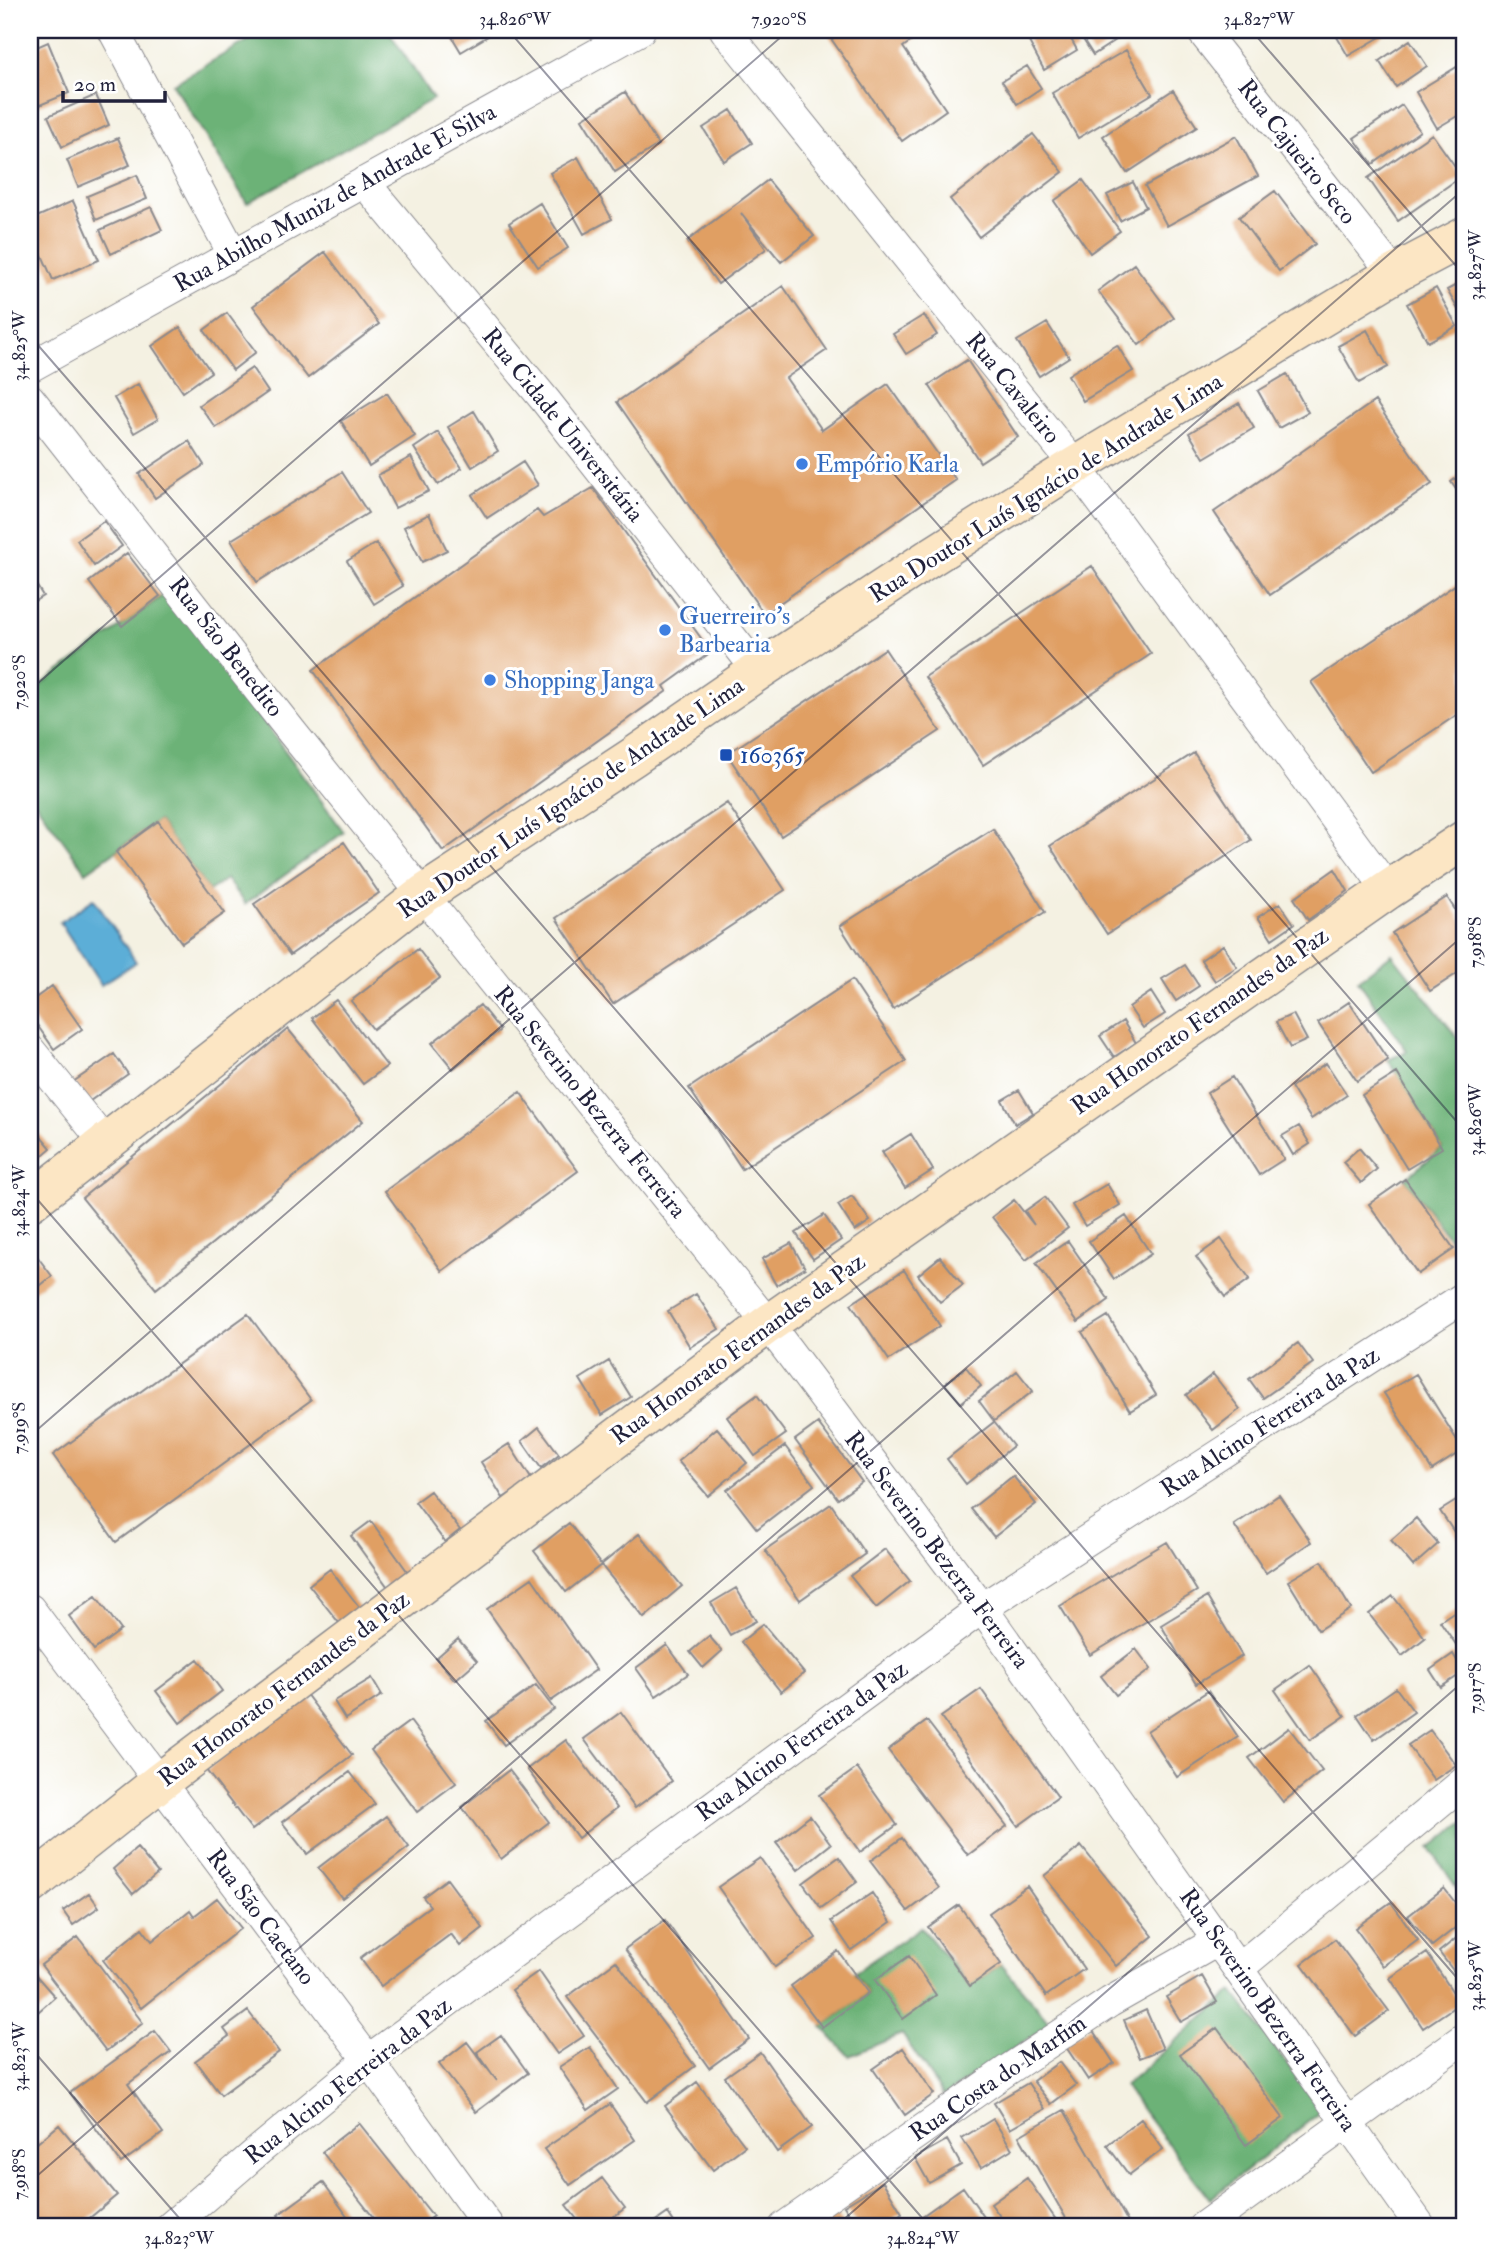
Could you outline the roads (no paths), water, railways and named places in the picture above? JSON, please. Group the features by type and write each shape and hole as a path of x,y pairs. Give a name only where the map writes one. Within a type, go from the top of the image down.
{"main road":[{"name":"Rua Doutor Luís Ignácio de Andrade Lima","path":"30,1202 424,894 931,556 1394,274 1464,237"},
{"name":"Rua Honorato Fernandes da Paz","path":"30,1885 160,1782 768,1324 1388,890 1464,840"}],"street":[{"path":"113,30 233,254"},
{"name":"Rua Abilho Muniz de Andrade E Silva","path":"30,367 640,30"},
{"name":"Rua Cavaleiro","path":"725,30 1075,466 1388,890"},
{"name":"Rua Cajueiro Seco","path":"1201,30 1394,274"},
{"name":"Rua Cidade Universitária","path":"364,182 545,400 758,671"},
{"name":"Rua São Benedito","path":"30,398 291,731 424,894"},
{"name":"Rua Severino Bezerra Ferreira","path":"424,894 768,1324 982,1608 1421,2227"},
{"path":"30,1050 106,1143"},
{"name":"Rua Alcino Ferreira da Paz","path":"170,2227 368,2060 982,1608 1464,1297"},
{"name":"Rua São Caetano","path":"30,1609 368,2060 489,2227"},
{"path":"1239,1968 1464,1782"},
{"name":"Rua Costa do Marfim","path":"784,2227 1064,2032 1110,2002 1219,1940"},
{"path":"1203,2227 1464,2038"}],"water":[{"path":"94,899 136,962 101,985 60,922"}],"place":[{"name":"Empório Karla","path":"802,464"},
{"name":"Guerreiro's Barbearia","path":"665,630"},
{"name":"Shopping Janga","path":"490,680"},
{"name":"160365","path":"726,755"}]}
